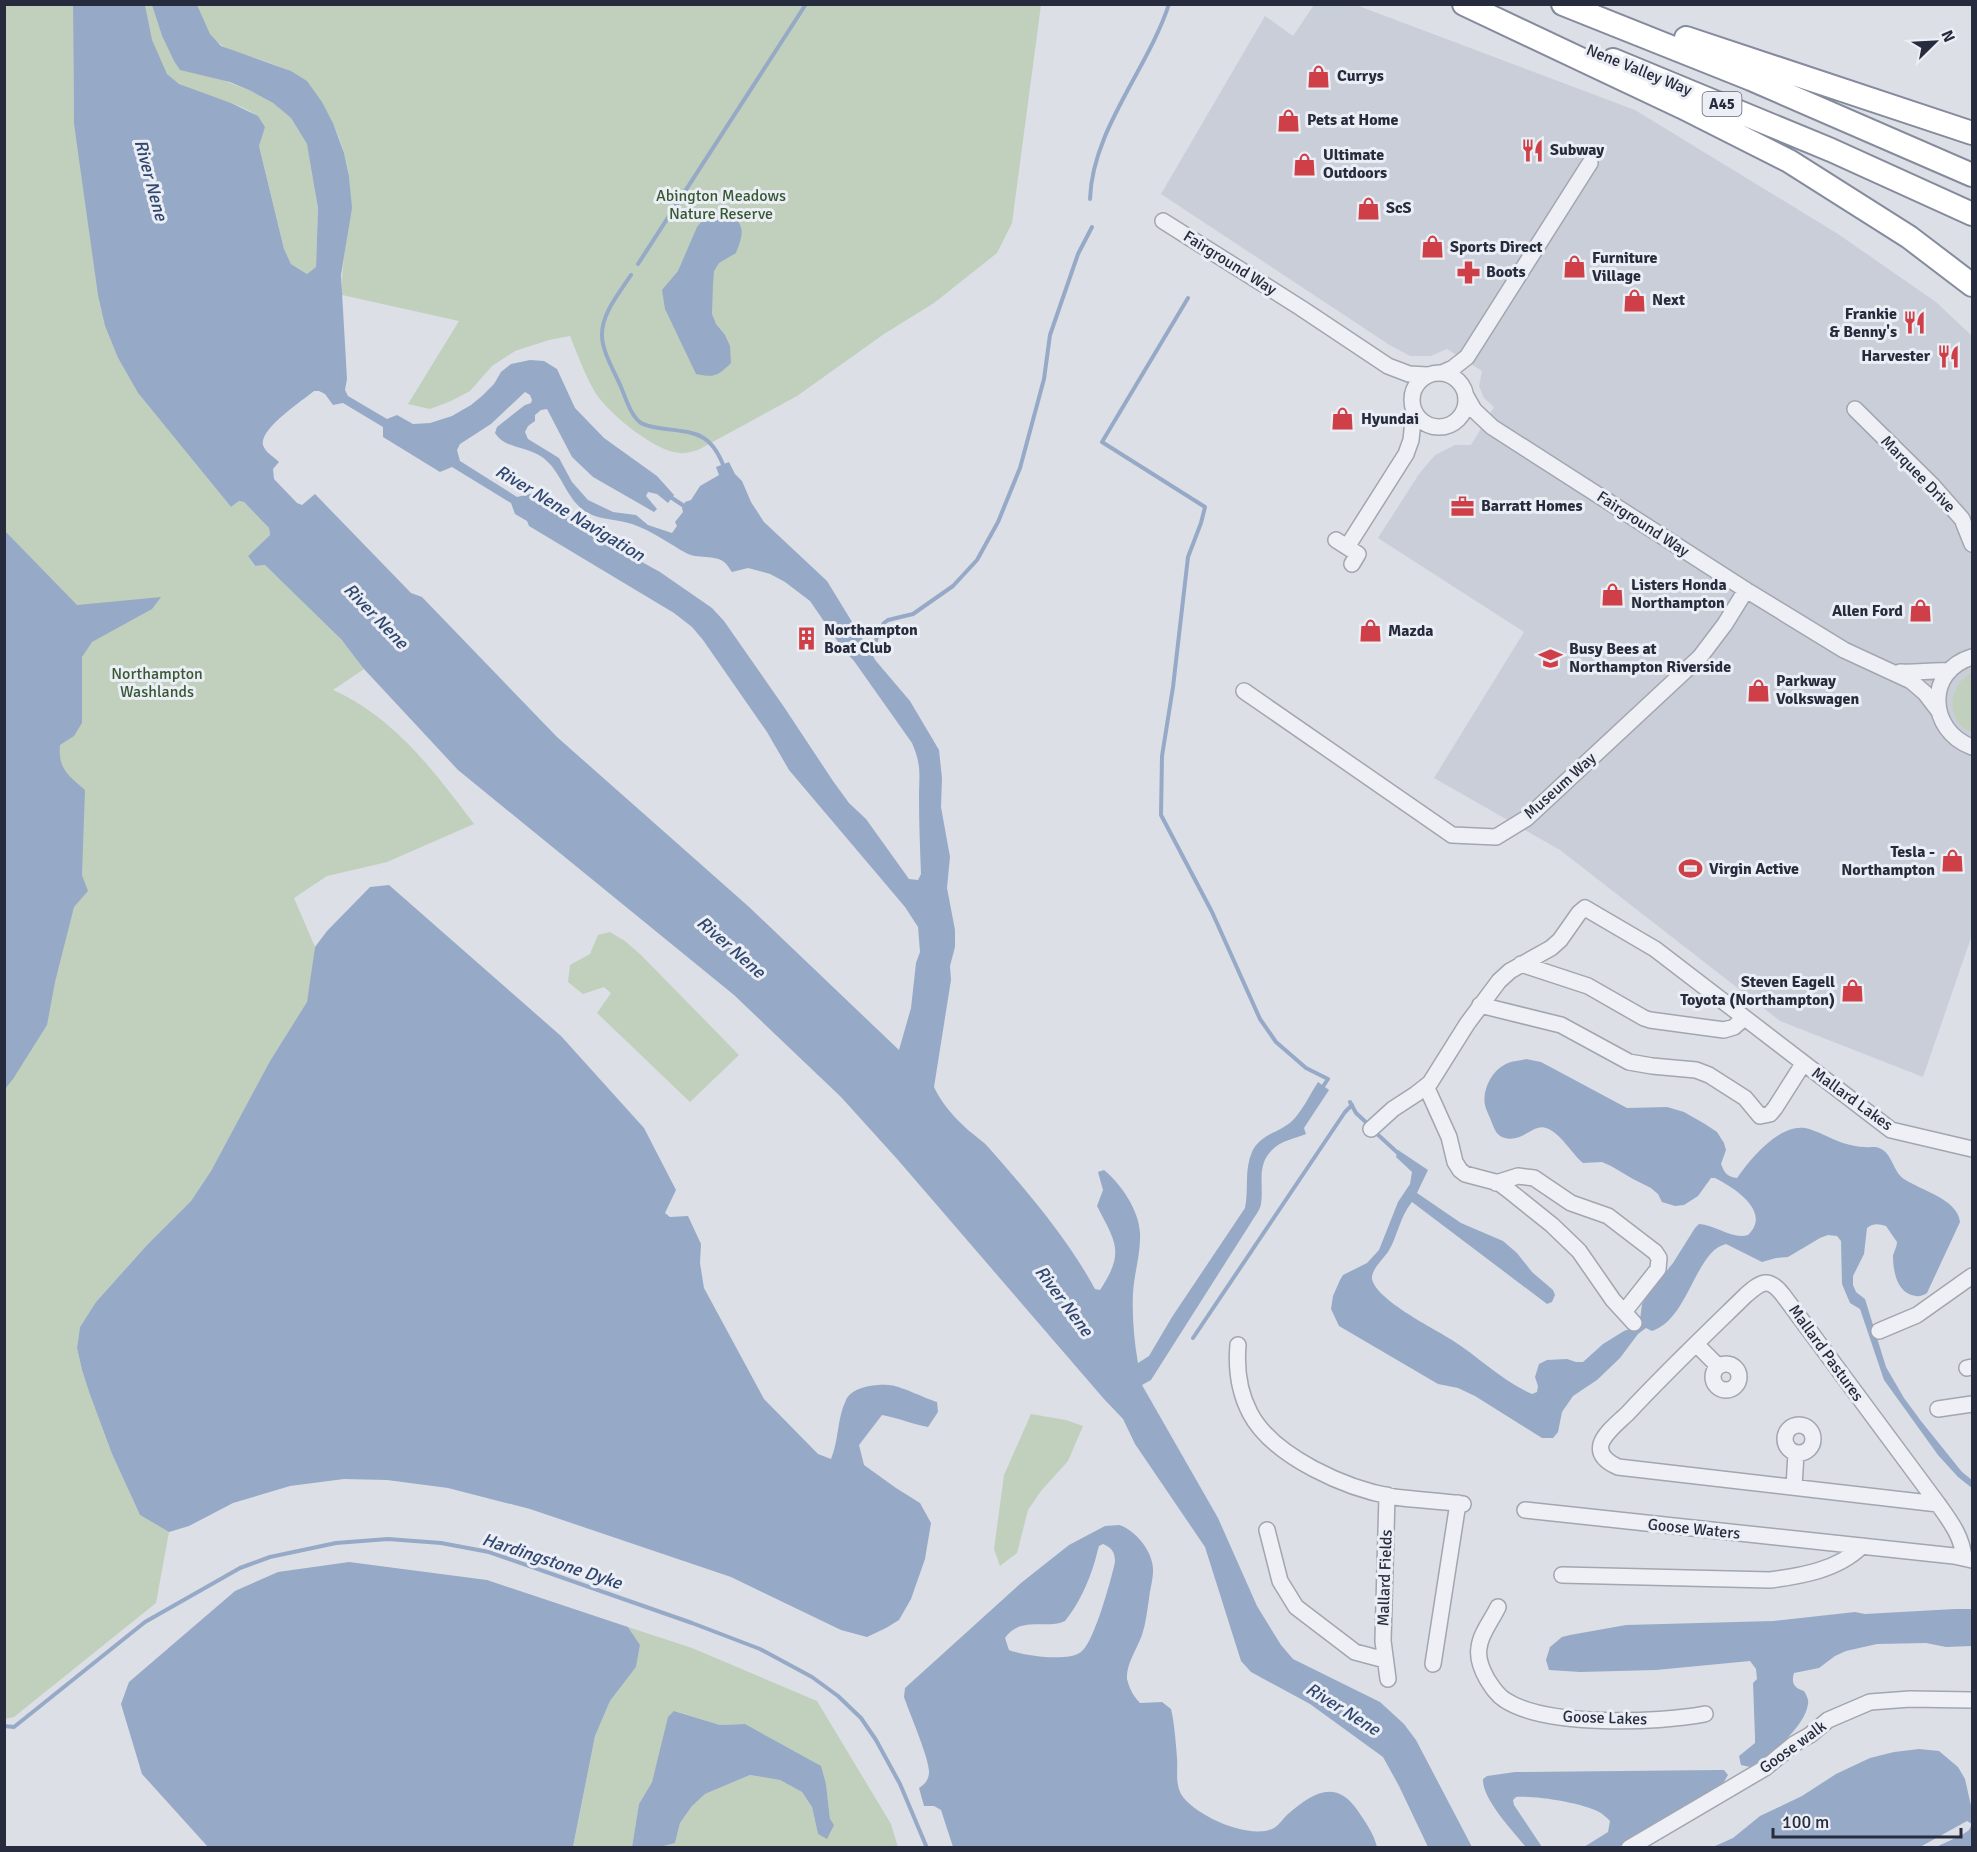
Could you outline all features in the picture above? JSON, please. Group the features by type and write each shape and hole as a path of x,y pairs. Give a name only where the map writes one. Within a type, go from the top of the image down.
{"highway":[{"name":"Nene Valley Way","path":"1466,4 1584,48 1720,103 1972,214"},
{"path":"1466,4 1789,161 1909,237 1972,285"},
{"name":"Nene Valley Way","path":"1563,4 1751,79 1972,175"},
{"path":"1577,4 1972,133"}],"street":[{"path":"1412,395 1419,381 1453,368 1467,357 1590,163"},
{"name":"Fairground Way","path":"1162,220 1388,366"},
{"path":"1352,564 1358,554 1341,544 1406,454 1422,439 1460,418 1465,410 1467,357"},
{"path":"1388,366 1409,374 1435,374 1458,380 1474,410 1492,427"},
{"path":"1388,366 1412,395 1414,411 1411,440 1406,454"},
{"name":"Marquee Drive","path":"1855,409 1932,485 1962,519 1972,544"},
{"path":"1414,411 1427,424 1448,425 1471,422 1492,427"},
{"name":"Fairground Way","path":"1492,427 1844,650 1911,681 1925,693 1938,710 1942,723 1950,734 1972,747"},
{"name":"Museum Way","path":"1244,691 1452,835 1496,837 1527,818 1700,657 1725,624 1746,590"},
{"path":"1938,710 1937,697 1941,684 1972,644"},
{"path":"1891,671 1916,673 1953,668 1972,657"},
{"name":"Mallard Lakes","path":"1521,964 1551,948 1585,908 1655,950 1891,1130 1972,1149"},
{"path":"1371,1129 1393,1109 1430,1083 1480,1005 1499,981 1521,964 1588,986 1650,1020 1724,1030 1734,1027 1744,1018"},
{"path":"1480,1005 1561,1025 1629,1062 1695,1070 1709,1075 1745,1098 1760,1116 1770,1114 1775,1108 1803,1064"},
{"path":"1426,1086 1449,1137 1455,1162 1460,1170 1465,1174 1496,1183 1516,1195 1579,1251 1597,1278 1629,1317 1658,1269 1659,1258 1655,1252 1608,1216 1571,1203 1534,1179 1518,1176 1496,1183"},
{"path":"1879,1331 1917,1315 1972,1276"},
{"name":"Mallard Pastures","path":"1938,1504 1618,1467 1605,1460 1600,1446 1604,1438 1696,1344 1756,1286 1769,1282 1776,1286 1938,1504 1957,1532 1968,1559"},
{"path":"1696,1344 1718,1366"},
{"path":"1238,1346 1237,1360 1243,1399 1259,1426 1290,1455 1320,1472 1363,1490 1387,1495 1461,1503 1433,1664"},
{"path":"1938,1409 1972,1404"},
{"path":"1794,1487 1796,1453"},
{"name":"Mallard Fields","path":"1387,1495 1383,1641 1388,1679"},
{"name":"Goose Waters","path":"1525,1510 1968,1559"},
{"path":"1267,1530 1280,1581 1296,1607 1355,1652 1385,1660"},
{"path":"1562,1575 1770,1580 1792,1577 1826,1567 1844,1560 1862,1546"},
{"name":"Goose Lakes","path":"1498,1607 1481,1638 1478,1654 1484,1674 1493,1689 1505,1700 1524,1708 1577,1719 1657,1720 1705,1714"},
{"name":"Goose walk","path":"1629,1848 1765,1768 1828,1720 1870,1702 1910,1699 1972,1700"}],"shaded area":[{"path":"1314,5 1356,5 1635,110 1838,234 1936,302 1972,336 1972,935 1923,1077 1780,1021 1560,850 1434,778 1524,632 1378,538 1419,474 1435,455 1455,445 1471,445 1494,407 1484,398 1479,386 1482,371 1447,349 1431,356 1410,356 1388,344 1161,194 1265,16 1293,36"}],"green space":[{"name":"Northampton Washlands","path":"73,4 74,124 105,326 118,358 138,393 231,507 239,501 244,502 269,528 270,535 248,556 254,566 265,565 330,627 364,669 333,690 376,715 412,748 474,824 387,862 327,876 294,898 315,947 308,1001 270,1061 211,1171 191,1201 147,1245 96,1302 80,1327 77,1348 82,1370 112,1454 140,1515 169,1532 156,1603 14,1717 5,1719 4,5"},
{"path":"145,5 152,5 162,36 174,61 251,91 273,103 291,118 307,144 318,208 316,267 307,274 291,264 284,249 259,146 264,127 260,120 248,110 186,87 168,75 155,51"},
{"name":"Abington Meadows Nature Reserve","path":"197,5 1041,5 1012,223 997,253 934,303 884,334 797,396 698,450 682,453 670,451 648,440 625,424 607,407 592,386 570,336 515,351 492,366 470,391 451,401 430,409 408,404 459,321 342,295 350,208 349,177 342,148 330,118 313,92 291,72 237,53 215,40 206,27"},
{"path":"1972,673 1972,733 1957,720 1952,703 1958,686"},
{"path":"610,932 641,955 739,1055 690,1102 597,1013 611,993 604,987 583,994 568,982 570,965 590,954 598,935"},
{"path":"1031,1414 1066,1420 1083,1426 1068,1461 1041,1491 1028,1510 1017,1553 1000,1566 994,1549 1004,1475"},
{"path":"628,1627 692,1648 817,1701 891,1824 898,1847 660,1847 675,1843 680,1823 692,1806 705,1794 750,1775 780,1780 802,1792 812,1807 818,1834 830,1819 826,1784 745,1724 720,1725 675,1711 652,1782 639,1804 632,1847 573,1848 595,1736 610,1701 636,1667 640,1645"}],"water":[{"name":"River Nene","path":"73,5 145,5 152,40 167,74 179,84 231,103 258,116 265,127 259,146 284,249 291,264 307,274 316,267 318,208 307,144 291,118 273,103 251,91 230,82 180,70 162,36 152,5 197,5 210,34 221,46 291,71 307,81 333,123 344,153 352,208 341,275 347,379 345,390 348,396 387,419 397,415 413,424 430,423 452,416 471,405 511,364 530,360 544,361 557,369 575,408 604,438 657,476 674,495 668,503 657,494 648,492 646,496 657,509 654,512 593,477 572,457 547,409 535,415 535,421 528,426 525,432 528,439 559,458 572,482 588,500 613,512 636,515 648,525 672,533 677,526 675,522 683,512 685,502 691,500 700,486 719,475 716,467 729,462 764,522 827,581 876,661 910,701 939,750 942,778 941,807 950,857 947,888 955,930 955,947 950,966 951,980 934,1087 953,1115 987,1145 1046,1216 1095,1289 1100,1290 1108,1277 1115,1256 1113,1239 1097,1206 1103,1190 1098,1172 1104,1170 1123,1190 1133,1207 1140,1233 1133,1302 1138,1363 1149,1356 1172,1317 1245,1208 1248,1166 1255,1146 1265,1137 1292,1121 1318,1082 1329,1090 1304,1128 1306,1134 1279,1144 1267,1156 1262,1169 1262,1197 1259,1211 1151,1380 1142,1385 1218,1518 1257,1606 1281,1645 1293,1659 1380,1702 1404,1724 1416,1740 1472,1847 1428,1847 1383,1757 1310,1704 1251,1672 1241,1661 1205,1547 1135,1444 1123,1419 841,1097 734,995 458,770 364,669 341,639 265,565 255,566 248,556 270,535 269,528 244,502 239,501 231,507 138,393 118,358 105,326 98,295 74,124","holes":["314,391 325,394 333,405 343,403 383,427 383,437 440,472 452,467 511,503 515,514 527,521 529,526 674,613 692,627 767,732 789,770 905,907 918,927 920,952 916,963 911,1008 899,1050 748,906 557,737 422,597 411,593 315,494 302,505 297,503 274,479 273,469 279,462 264,448 264,438 274,424","525,392 530,395 531,403 525,405 497,427 495,433 504,442 536,453 549,463 574,501 588,513 640,527 688,554 719,559 732,572 748,568 770,574 810,601 912,743 919,764 921,874 918,880 909,879 866,819 849,803 724,621 712,608 660,572 604,541 552,504 530,494 517,497 460,461 457,450 460,444 491,424"]},
{"path":"730,213 739,222 742,231 736,253 719,263 714,271 712,314 730,346 731,363 723,371 712,376 696,374 665,309 662,290 678,271 697,227 702,221 717,214"},
{"path":"5,531 77,605 161,597 152,609 92,642 82,657 82,723 74,736 60,745 60,753 65,771 85,790 82,875 88,891 74,907 47,1025 5,1089"},
{"path":"389,885 561,1036 644,1128 676,1190 665,1213 670,1217 688,1216 701,1244 700,1263 704,1288 764,1399 818,1454 831,1459 843,1407 849,1396 858,1389 877,1385 893,1386 937,1402 938,1412 928,1427 882,1415 859,1445 864,1465 920,1503 931,1523 925,1559 911,1599 899,1620 867,1637 841,1630 731,1577 530,1509 448,1488 387,1480 344,1479 290,1486 233,1503 189,1526 169,1532 140,1515 112,1454 89,1392 77,1348 80,1327 96,1302 147,1245 191,1201 211,1171 270,1061 307,1002 315,947 327,931 370,887"},
{"path":"1526,1059 1541,1062 1627,1108 1667,1107 1684,1112 1705,1124 1717,1132 1724,1143 1726,1150 1721,1164 1731,1177 1737,1178 1757,1153 1775,1137 1795,1128 1805,1128 1843,1143 1860,1147 1877,1147 1883,1150 1900,1176 1953,1207 1960,1222 1927,1293 1914,1296 1901,1287 1896,1278 1893,1261 1897,1242 1886,1226 1878,1224 1867,1228 1864,1254 1853,1276 1853,1285 1856,1292 1865,1299 1886,1367 1904,1398 1962,1472 1972,1480 1972,1488 1958,1477 1938,1455 1884,1380 1860,1309 1850,1303 1842,1284 1841,1241 1837,1236 1828,1235 1788,1257 1762,1262 1726,1244 1715,1249 1699,1271 1684,1300 1665,1324 1652,1331 1646,1328 1638,1334 1620,1358 1597,1380 1573,1396 1562,1412 1558,1432 1553,1438 1542,1438 1475,1396 1458,1388 1438,1384 1339,1326 1331,1309 1333,1296 1340,1280 1343,1275 1367,1263 1379,1250 1398,1202 1410,1184 1412,1172 1396,1157 1398,1150 1428,1170 1417,1193 1461,1223 1503,1241 1517,1253 1532,1272 1553,1290 1555,1295 1552,1302 1547,1304 1412,1202 1404,1214 1388,1252 1373,1272 1372,1279 1376,1287 1395,1305 1532,1394 1537,1392 1535,1377 1539,1364 1547,1360 1567,1359 1583,1362 1603,1344 1632,1328 1640,1320 1642,1304 1699,1224 1736,1236 1748,1235 1756,1218 1753,1209 1741,1194 1715,1178 1711,1178 1698,1196 1684,1205 1675,1206 1662,1202 1651,1188 1611,1166 1602,1162 1583,1163 1556,1134 1546,1128 1536,1128 1515,1138 1500,1136 1494,1129 1485,1107 1486,1088 1491,1077 1499,1068"},
{"path":"1119,1525 1132,1532 1143,1543 1153,1564 1145,1622 1130,1662 1127,1679 1140,1703 1162,1702 1171,1709 1178,1785 1187,1802 1223,1824 1251,1831 1264,1831 1276,1827 1306,1800 1324,1792 1332,1792 1350,1801 1372,1833 1377,1847 953,1847 941,1810 934,1806 924,1806 919,1788 925,1784 929,1773 923,1747 904,1697 905,1688 1021,1583 1069,1545 1105,1526","holes":["1103,1544 1114,1553 1115,1562 1096,1624 1081,1652 1066,1657 1056,1657 1035,1656 1009,1650 1005,1638 1011,1631 1026,1625 1065,1621 1086,1587 1099,1546"]},
{"path":"349,1562 487,1580 628,1627 640,1645 636,1667 610,1701 595,1736 573,1847 208,1847 142,1774 121,1704 129,1682 235,1591 278,1572"},
{"path":"1972,1609 1972,1646 1946,1647 1926,1643 1877,1644 1846,1651 1819,1668 1794,1673 1794,1685 1804,1691 1808,1699 1805,1713 1785,1740 1750,1767 1741,1765 1739,1756 1755,1743 1753,1683 1757,1679 1756,1669 1750,1661 1656,1670 1580,1672 1549,1670 1546,1660 1550,1647 1562,1637 1626,1625 1773,1621 1855,1612 1865,1614"},
{"path":"674,1711 720,1725 745,1724 821,1766 826,1784 830,1819 834,1825 827,1839 818,1834 812,1807 802,1792 780,1780 750,1775 705,1794 692,1806 680,1823 675,1843 660,1847 632,1847 639,1804 652,1782 668,1717"},
{"path":"1919,1749 1939,1751 1958,1767 1965,1779 1972,1810 1972,1824 1967,1821 1920,1847 1713,1847 1733,1838 1760,1816 1802,1796 1836,1774 1870,1758"},
{"path":"1724,1770 1728,1775 1722,1785 1616,1848 1584,1847 1608,1832 1610,1821 1599,1812 1558,1800 1516,1797 1513,1800 1514,1805 1542,1847 1526,1847 1506,1824 1487,1796 1483,1779 1487,1776 1515,1772"},
{"path":"1972,1824 1972,1847 1936,1847 1962,1835 1969,1830"}],"waterway":[{"path":"638,264 806,4"},
{"path":"1090,199 1093,173 1110,124 1160,28 1169,4"},
{"path":"871,657 884,623 913,614 953,586 977,560 998,522 1020,468 1044,379 1050,335 1078,254 1092,227"},
{"path":"631,275 608,312 602,336 606,355 629,407 637,420 643,424 691,433 706,440 713,446 724,467"},
{"path":"1188,298 1102,442 1205,507 1188,557 1173,687 1162,756 1161,815 1212,912 1260,1019 1276,1042 1306,1068 1328,1079 1322,1088"},
{"path":"669,496 687,508"},
{"path":"1350,1102 1356,1113 1370,1126"},
{"path":"1193,1338 1345,1112 1352,1105"},
{"path":"1375,1132 1400,1155"},
{"name":"Hardingstone Dyke","path":"4,1726 14,1727 145,1622 240,1568 270,1557 336,1543 388,1539 441,1543 489,1552 692,1623 760,1649 812,1677 838,1696 861,1718 876,1740 900,1784 927,1848"}],"place":[{"name":"Currys","path":"1319,76"},
{"name":"Pets at Home","path":"1289,120"},
{"name":"Subway","path":"1532,150"},
{"name":"Ultimate Outdoors","path":"1305,164"},
{"name":"ScS","path":"1368,208"},
{"name":"Sports Direct","path":"1432,247"},
{"name":"Furniture Village","path":"1574,267"},
{"name":"Boots","path":"1468,272"},
{"name":"Next","path":"1634,300"},
{"name":"Frankie & Benny's","path":"1915,323"},
{"name":"Harvester","path":"1948,356"},
{"name":"Hyundai","path":"1343,419"},
{"name":"Barratt Homes","path":"1463,506"},
{"name":"Listers Honda Northampton","path":"1613,594"},
{"name":"Allen Ford","path":"1921,611"},
{"name":"Mazda","path":"1370,631"},
{"name":"Northampton Boat Club","path":"806,639"},
{"name":"Busy Bees at Northampton Riverside","path":"1551,658"},
{"name":"Parkway Volkswagen","path":"1758,690"},
{"name":"Tesla - Northampton","path":"1953,861"},
{"name":"Virgin Active","path":"1691,869"},
{"name":"Steven Eagell Toyota (Northampton)","path":"1853,991"}],"water label":[{"name":"River Nene Navigation","path":"570,513"}]}
